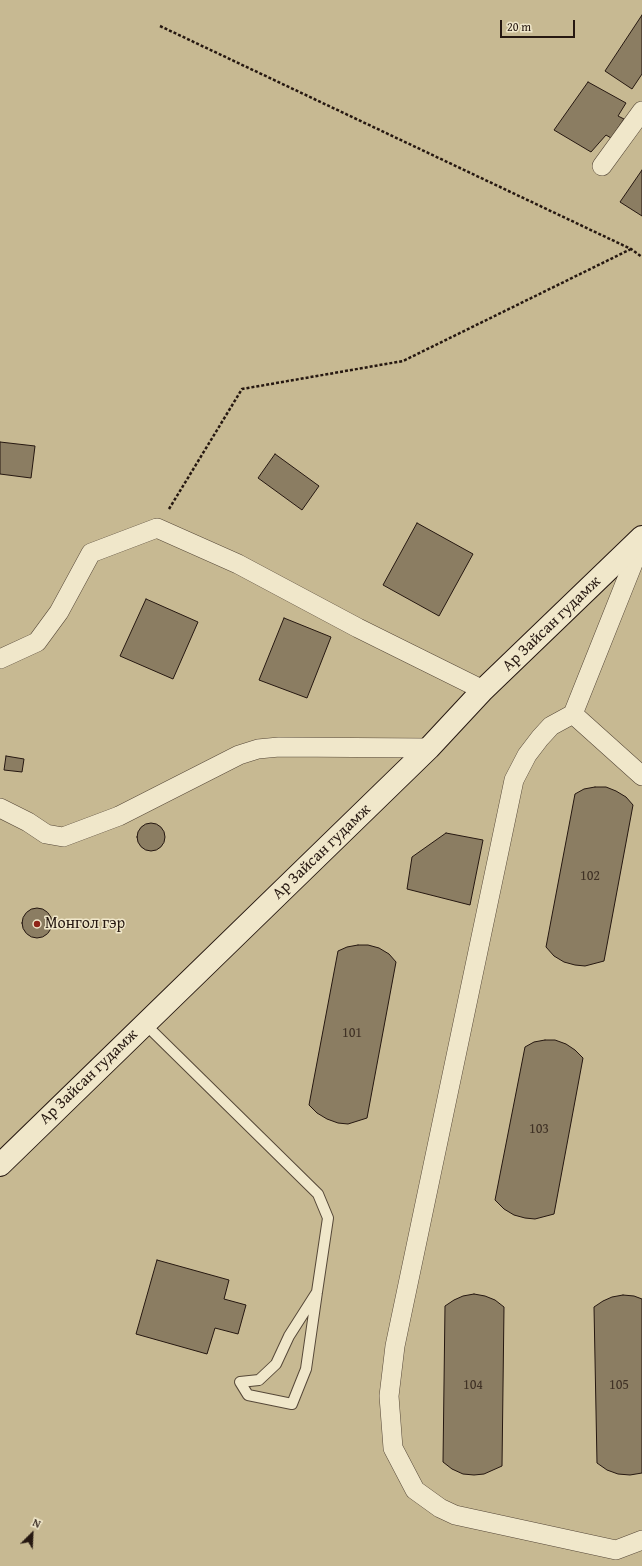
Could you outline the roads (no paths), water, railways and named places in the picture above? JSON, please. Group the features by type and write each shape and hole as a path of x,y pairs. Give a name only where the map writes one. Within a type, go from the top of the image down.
{"street":[{"path":"602,166 642,111"},
{"path":"0,659 37,642 59,612 91,553 157,528 238,564 358,628 482,690"},
{"name":"Ар Зайсан гудамж","path":"0,1165 144,1023 429,748 482,690 642,537"},
{"path":"642,541 573,714 551,726 540,738 527,755 514,780 395,1346 389,1396 394,1448 415,1490 440,1508 455,1515 616,1550 642,1540"},
{"path":"573,714 642,776"},
{"path":"0,808 28,822 46,834 63,837 119,816 239,756 258,749 279,747 429,748"}],"lane":[{"path":"144,1023 318,1194 328,1218 306,1368 292,1404 248,1395 240,1382 259,1380 276,1364 289,1336 317,1292"}],"place":[{"name":"Монгол гэр","path":"37,924"}]}
